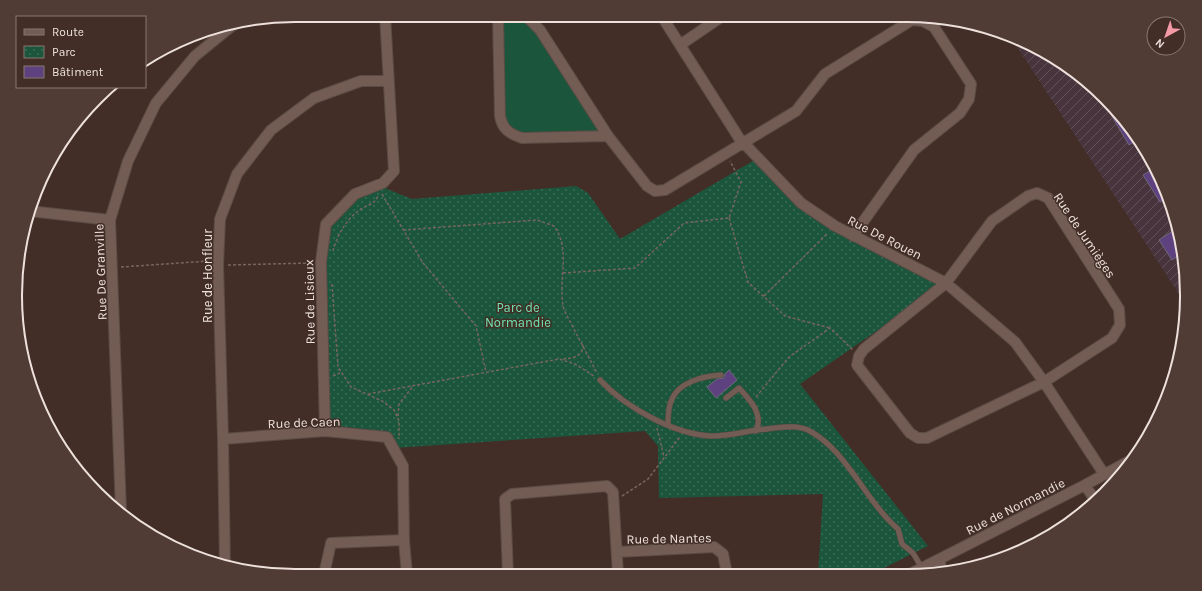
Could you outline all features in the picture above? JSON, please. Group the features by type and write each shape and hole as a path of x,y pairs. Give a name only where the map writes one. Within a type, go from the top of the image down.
{"street":[{"name":"Rue de Lisieux","path":"325,431 320,262 326,224 355,194 383,183 394,170 385,22"},
{"path":"498,22 500,116 501,124 510,134 522,138 608,136"},
{"path":"532,22 540,30 608,136 647,186 655,191 665,190 796,111 825,74 909,22"},
{"name":"Rue De Rouen","path":"666,22 743,142 801,203 835,226 853,236 946,283 1015,342 1044,382 1104,474"},
{"path":"680,44 713,22"},
{"path":"853,236 914,150 960,114 969,100 971,84 934,28 926,23"},
{"name":"Rue De Granville","path":"121,506 113,267 110,220 128,161 156,103 194,56 226,31"},
{"name":"Rue de Honfleur","path":"225,560 218,263 220,219 237,174 271,130 314,98 361,81 389,81"},
{"name":"Rue de Jumièges","path":"1037,193 1048,198 1119,309 1120,325 1112,338 1044,382 927,438 918,438 910,433 857,365 859,356 864,348 946,283 992,221 1028,196 1037,193"},
{"path":"36,212 110,220"},
{"name":"Rue de Caen","path":"223,439 325,431 387,437 403,466 404,540 406,569"},
{"name":"Rue de Normandie","path":"922,568 1119,467"},
{"path":"1085,485 1092,496"},
{"path":"508,569 505,499 512,494 607,486 613,492 618,569"},
{"path":"325,569 331,543 404,540"},
{"name":"Rue de Nantes","path":"617,552 714,547 723,554 726,569"},
{"path":"940,559 941,567"}],"lane":[{"path":"668,424 671,399 676,391 686,384 709,376 721,375"},
{"path":"600,380 624,402 668,424 694,434 713,436 791,426 807,430 823,439 898,528 902,544 913,553 922,568"},
{"path":"726,398 739,388 757,412 759,418 756,431"}],"path":[{"path":"726,152 741,182 729,218 748,282 785,316 830,328 859,356"},
{"path":"377,186 423,263 476,326 486,372"},
{"path":"332,256 339,233 355,215 378,197 377,186"},
{"path":"563,273 634,268 684,223 729,218"},
{"path":"403,230 537,220 554,226 560,234 563,250 562,298 564,310 583,344 600,380"},
{"path":"764,297 835,226"},
{"path":"113,267 218,263 320,262"},
{"path":"332,277 338,367 351,388 388,405 398,416"},
{"path":"751,403 789,357 830,328"},
{"path":"366,394 577,357 581,353 583,344"},
{"path":"561,359 575,364 600,380"},
{"path":"394,448 399,438 398,404 414,385"},
{"path":"655,418 664,458"},
{"path":"614,502 648,479 685,431"}],"shaded area":[{"path":"1016,45 1058,68 1087,90 1112,115 1134,144 1152,175 1171,225 1178,260 1180,296"}],"green space":[{"path":"498,22 530,22 608,136 522,138 501,124"},
{"name":"Parc de Normandie","path":"758,158 801,203 946,283 800,384 928,546 882,569 818,569 823,494 659,498 658,446 645,431 394,448 387,437 325,431 321,262 326,224 355,194 383,183 387,189 412,199 576,186 588,193 620,239"}],"building":[{"path":"1110,113 1123,129 1133,142 1129,145"},
{"path":"1150,171 1162,201 1160,202 1143,175"},
{"path":"1172,231 1177,256 1172,260 1159,240"},
{"path":"729,370 737,380 716,398 707,387 717,379 724,378 725,374"}]}
